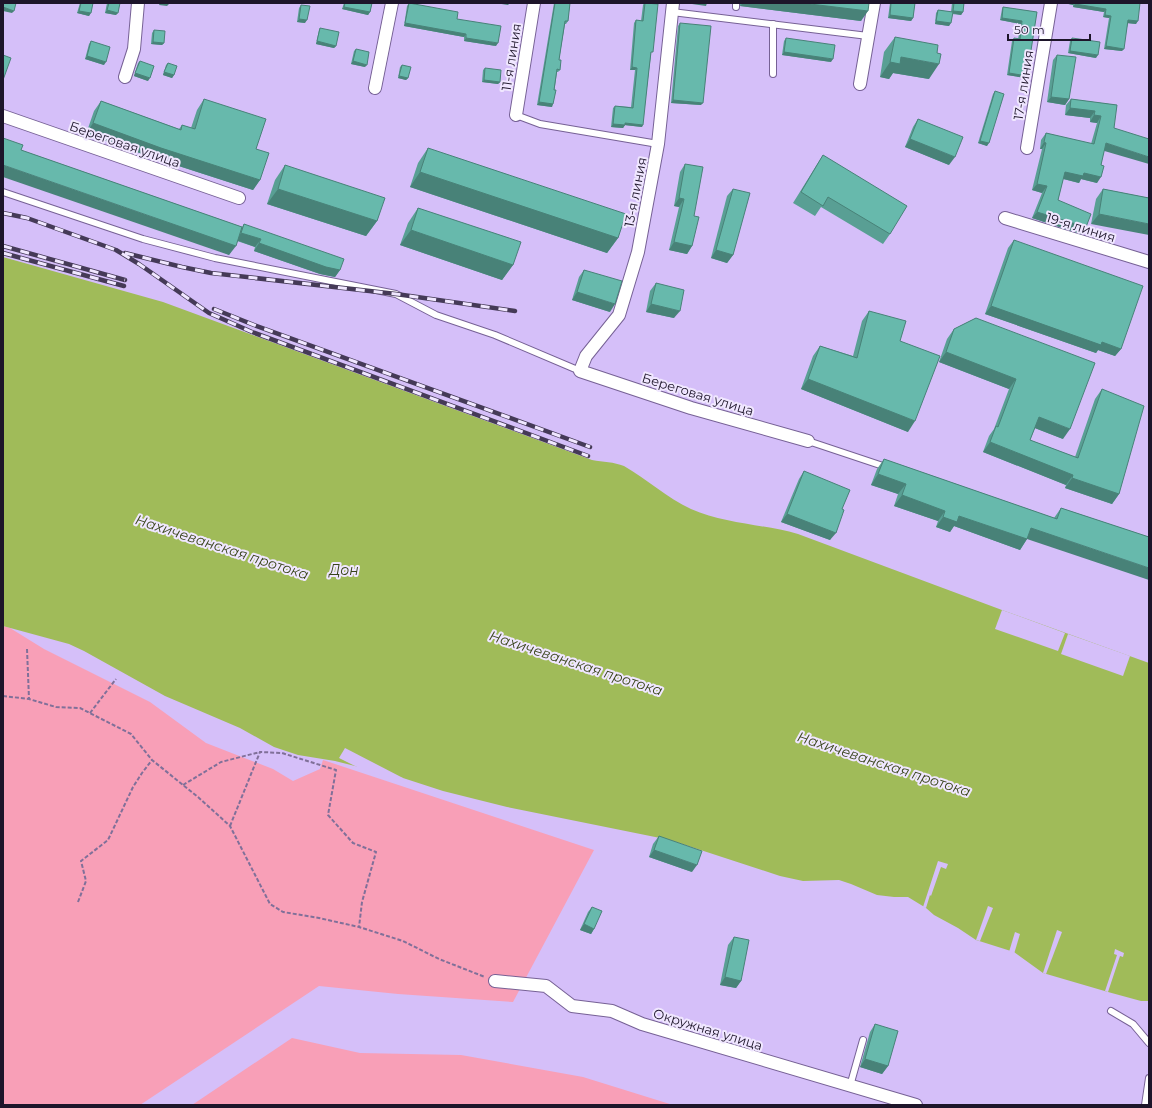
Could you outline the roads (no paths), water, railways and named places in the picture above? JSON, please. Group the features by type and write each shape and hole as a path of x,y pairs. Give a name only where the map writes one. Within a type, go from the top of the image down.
{"street":[{"path":"126,77 134,49 138,3"},
{"path":"375,88 392,3"},
{"name":"11-я линия","path":"516,115 534,3"},
{"path":"860,84 874,3"},
{"name":"17-я линия","path":"1027,148 1051,3"},
{"name":"13-я линия","path":"580,371 586,356 619,315 638,252 658,144 672,7"},
{"name":"Береговая улица","path":"3,116 239,198"},
{"name":"19-я линия","path":"1005,218 1149,262"},
{"name":"Береговая улица","path":"580,371 691,408 808,440"},
{"name":"Окружная улица","path":"495,981 546,986 572,1006 612,1011 642,1024 916,1105"}],"lane":[{"path":"672,7 772,24 868,36"},
{"path":"772,24 773,74"},
{"path":"516,115 540,124 658,144"},
{"path":"3,192 143,239 215,258 396,294 436,314 495,335 580,371"},
{"path":"808,440 890,468"},
{"path":"1111,1011 1133,1024 1149,1043"},
{"path":"850,1086 864,1040"},
{"path":"1145,1105 1149,1078"}],"water":[{"name":"Дон","path":"3,257 163,302 592,460 624,466 682,505 704,514 731,521 798,534 1149,663 1149,1001 1141,1001 1043,973 1014,952 976,940 934,915 926,908 908,897 877,895 839,880 803,881 780,876 670,840 507,807 335,761 298,755 274,747 240,728 165,696 69,644 3,626"}],"railway":[{"path":"3,213 27,218 116,250 139,264 209,313 252,332 588,456"},
{"path":"3,246 125,280"},
{"path":"3,253 124,286"},
{"path":"125,253 211,273 396,294 515,311"},
{"path":"214,309 254,325 590,447"}],"water label":[{"name":"Нахичеванская протока","path":"222,547"},
{"name":"Нахичеванская протока","path":"576,663"},
{"name":"Нахичеванская протока","path":"884,764"}]}
